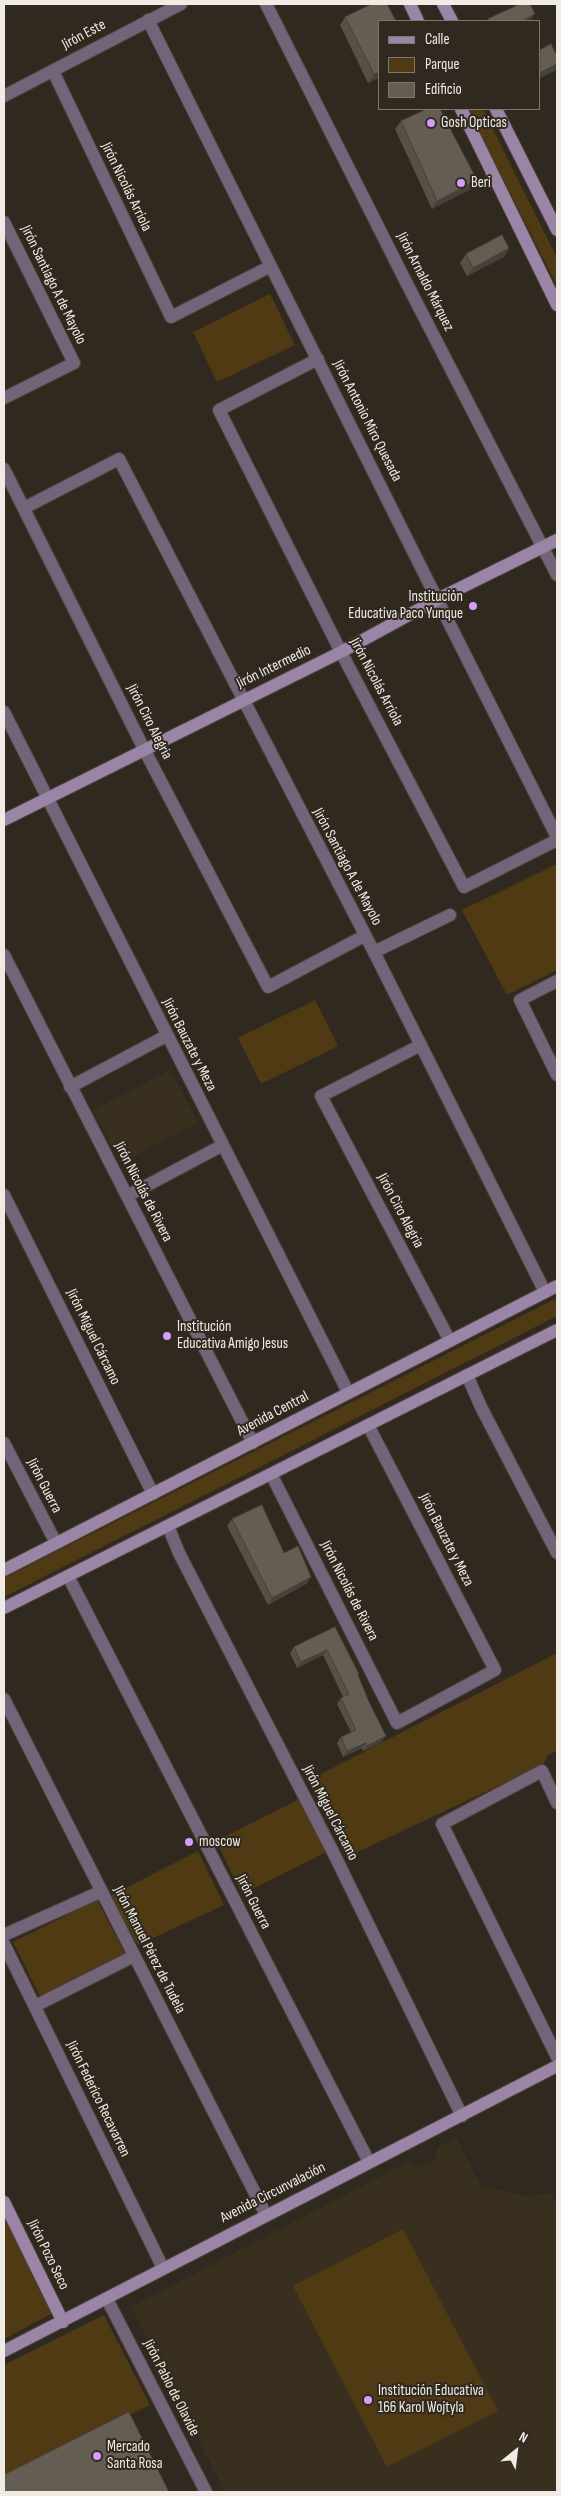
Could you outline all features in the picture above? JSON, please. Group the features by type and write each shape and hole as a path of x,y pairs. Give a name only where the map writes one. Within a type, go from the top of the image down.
{"main road":[{"path":"410,4 418,20"},
{"path":"444,4 452,20"},
{"path":"461,110 557,305"},
{"path":"497,110 557,230"},
{"name":"Jirón Intermedio","path":"4,820 242,700 342,652 438,600 557,540"},
{"name":"Avenida Central","path":"4,1570 557,1286"},
{"path":"4,1608 557,1330"},
{"name":"Avenida Circunvalación","path":"4,2351 557,2066"},
{"name":"Jirón Pozo Seco","path":"4,2202 63,2322"}],"street":[{"name":"Jirón Este","path":"4,96 181,4"},
{"name":"Jirón Arnaldo Márquez","path":"266,4 406,282 557,574"},
{"name":"Jirón Antonio Miro Quesada","path":"148,20 269,267 318,359 557,839"},
{"name":"Jirón Nicolás Arriola","path":"53,71 171,317 269,267"},
{"name":"Jirón Santiago A de Mayolo","path":"4,222 74,363 4,398"},
{"name":"Jirón Nicolás Arriola","path":"318,359 220,410 342,652 464,887 557,839"},
{"name":"Jirón Santiago A de Mayolo","path":"24,508 119,459 364,936 374,952 545,1292"},
{"name":"Jirón Ciro Alegria","path":"4,469 144,749 268,987 364,936"},
{"name":"Jirón Bauzate y Meza","path":"4,712 46,799 348,1392"},
{"path":"374,952 450,915"},
{"name":"Jirón Nicolás de Rivera","path":"4,955 253,1443"},
{"path":"557,981 520,1000 557,1075"},
{"path":"70,1087 166,1036"},
{"name":"Jirón Ciro Alegria","path":"421,1046 321,1096 450,1341"},
{"path":"127,1196 223,1145"},
{"name":"Jirón Miguel Cárcamo","path":"4,1195 153,1494"},
{"path":"467,1375 481,1407 557,1553"},
{"name":"Jirón Bauzate y Meza","path":"368,1425 495,1670 397,1723"},
{"name":"Jirón Guerra","path":"4,1443 56,1543"},
{"name":"Jirón Nicolás de Rivera","path":"271,1474 397,1723"},
{"name":"Jirón Miguel Cárcamo","path":"168,1526 184,1562 334,1854 462,2116"},
{"name":"Jirón Guerra","path":"68,1576 369,2162"},
{"name":"Jirón Manuel Pérez de Tudela","path":"4,1699 100,1892 266,2215"},
{"path":"557,1803 542,1771 442,1824 557,2057"},
{"path":"4,1935 100,1892"},
{"name":"Jirón Federico Recavarren","path":"4,1944 163,2268"},
{"path":"35,2006 134,1956"},
{"name":"Jirón Pablo de Olavide","path":"107,2299 206,2492"}],"shaded area":[{"path":"170,1070 198,1123 121,1163 93,1110"},
{"name":"Institución Educativa 166 Karol Wojtyla","path":"456,2137 481,2186 522,2196 552,2194 557,2205 557,2492 225,2492 131,2307 410,2161 413,2169 434,2160 438,2147"}],"green space":[{"path":"469,110 483,110 557,258 557,286"},
{"path":"270,294 295,345 217,382 193,332"},
{"path":"557,864 557,970 507,995 462,910"},
{"path":"315,1000 338,1046 261,1084 238,1038"},
{"path":"557,1298 557,1316 4,1597 4,1578"},
{"path":"557,1653 557,1751 548,1755 543,1765 347,1857 309,1780"},
{"path":"300,1799 327,1852 242,1894 216,1841"},
{"path":"198,1851 224,1905 138,1945 110,1896"},
{"path":"97,1900 126,1955 41,1998 13,1942"},
{"path":"4,2217 53,2313 4,2339"},
{"path":"403,2229 498,2411 387,2467 293,2286"},
{"path":"104,2315 150,2405 69,2444 4,2481 4,2365"}],"building":[{"path":"372,4 387,4 395,20 378,20 378,73 374,74 345,17"},
{"path":"520,4 530,4 535,14 524,20 488,19"},
{"path":"551,44 557,56 557,64 541,72 541,49"},
{"path":"425,110 441,110 477,180 437,201 401,121"},
{"path":"502,235 509,248 473,268 466,254"},
{"path":"262,1505 284,1553 298,1546 311,1577 272,1598 232,1519"},
{"path":"335,1627 359,1674 369,1702 386,1736 367,1746 366,1743 347,1751 341,1737 356,1730 341,1698 349,1694 327,1650 301,1662 294,1647"},
{"name":"Mercado Santa Rosa","path":"129,2412 169,2492 4,2492 4,2475"}],"place":[{"name":"Gosh Opticas","path":"431,123"},
{"name":"Beri","path":"461,183"},
{"name":"Institución Educativa Paco Yunque","path":"473,606"},
{"name":"Institución Educativa Amigo Jesus","path":"167,1336"},
{"name":"moscow","path":"189,1842"},
{"name":"Institución Educativa 166 Karol Wojtyla","path":"368,2400"},
{"name":"Mercado Santa Rosa","path":"97,2456"}]}
